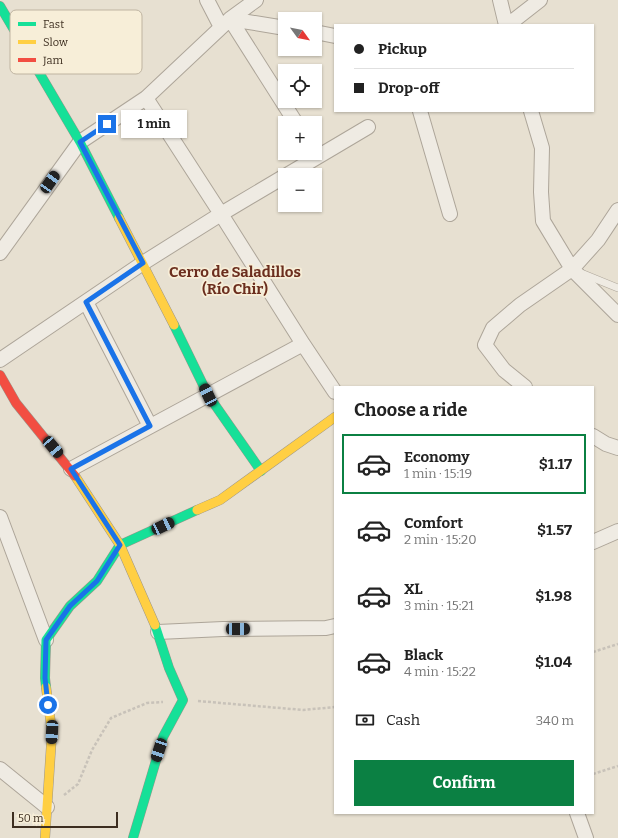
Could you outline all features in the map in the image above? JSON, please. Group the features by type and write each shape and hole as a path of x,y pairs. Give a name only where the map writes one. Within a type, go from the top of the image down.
{"street":[{"path":"207,0 226,23 291,116"},
{"path":"0,253 80,142 146,98 226,23 256,0"},
{"path":"500,0 507,24"},
{"path":"508,24 540,0"},
{"path":"0,6 10,23"},
{"path":"226,23 278,27"},
{"path":"322,33 334,36"},
{"path":"40,74 80,142 143,263 208,395 261,471"},
{"path":"146,98 222,214 302,344 334,391"},
{"path":"420,112 450,214"},
{"path":"531,112 542,148 542,221 572,269 618,315"},
{"path":"322,151 368,127"},
{"path":"297,168 308,160"},
{"path":"0,360 143,263 278,181"},
{"path":"524,386 504,370 485,345 494,328 515,309 572,269 598,240 618,210"},
{"path":"86,302 150,426"},
{"path":"71,469 302,344"},
{"path":"0,376 16,403 71,469 120,545 158,632 169,668 183,700 164,736 133,838"},
{"path":"46,640 70,606 97,581 120,545 220,500 334,418"},
{"path":"594,437 606,444 618,448"},
{"path":"0,517 46,640 45,678 52,732 45,838"},
{"path":"594,542 618,531"},
{"path":"158,632 223,629 326,628 334,626"},
{"path":"0,769 47,807"},
{"path":"576,814 586,838"}],"lane":[{"path":"572,269 618,288"}],"path":[{"path":"594,652 618,644"},
{"path":"594,774 618,766"}],"traffic: fast":[{"path":"0,6 10,23"},
{"path":"40,74 80,142 119,218"},
{"path":"174,325 208,395 261,471"},
{"path":"46,687 46,640 70,606 97,581 120,545 197,510"},
{"path":"133,838 163,737 183,700 169,668 155,625"}],"traffic: slow":[{"path":"119,218 174,325"},
{"path":"197,510 220,500 334,418"},
{"path":"75,476 120,545 155,625"},
{"path":"45,838 52,732 46,687"}],"traffic: jam":[{"path":"0,375 16,403 75,476"}],"district":[{"name":"Cerro de Saladillos (Río Chir)","path":"235,280"}],"route":[{"path":"48,705 45,678 46,640 70,606 97,581 120,545 71,469 150,426 86,302 143,263 80,142 107,124"}]}
